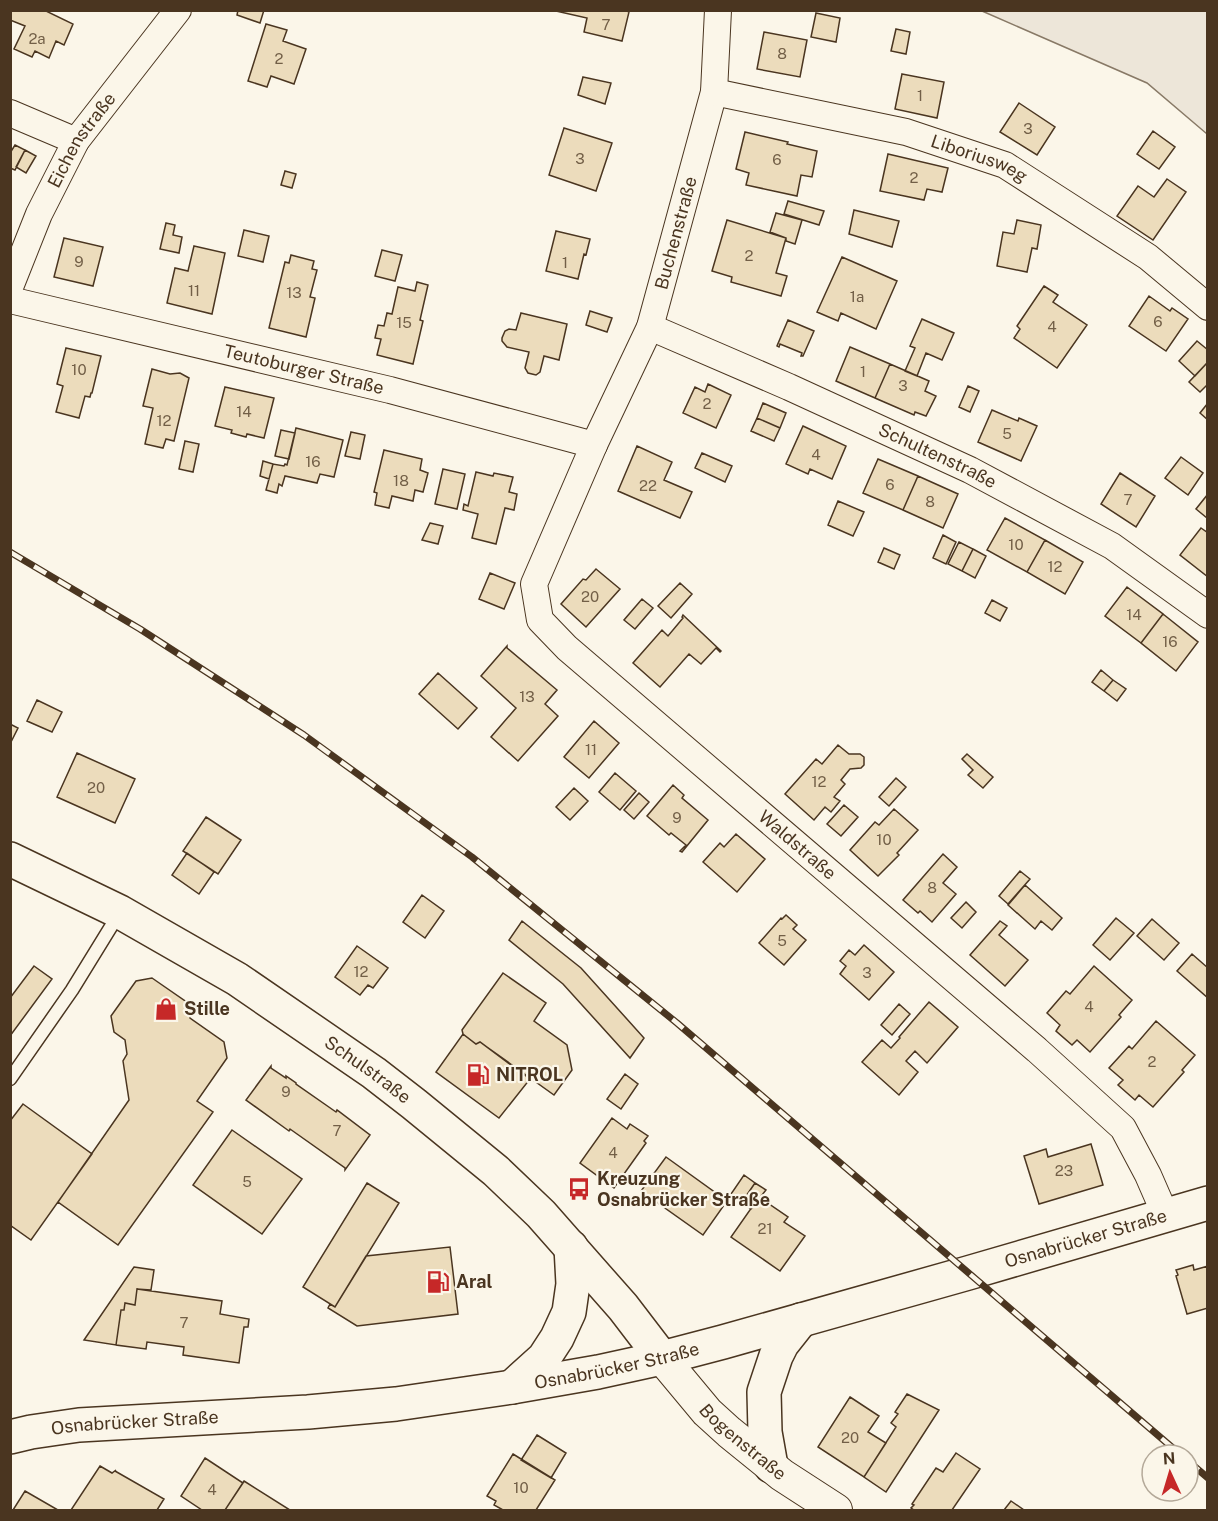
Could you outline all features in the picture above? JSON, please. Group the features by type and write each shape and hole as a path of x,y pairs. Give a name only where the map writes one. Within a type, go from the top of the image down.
{"main road":[{"name":"Schulstraße","path":"10,859 120,912 237,979 382,1079 496,1171 541,1214 623,1307 662,1358"},
{"name":"Osnabrücker Straße","path":"10,1437 79,1425 308,1412 396,1404 598,1372 662,1358 801,1320 1208,1203"},
{"path":"512,1387 543,1358 557,1338 569,1312 573,1284 570,1247"},
{"path":"771,1466 765,1432 764,1392 782,1344 801,1320"}],"street":[{"name":"Eichenstraße","path":"10,287 39,214 76,141 178,10"},
{"name":"Buchenstraße","path":"594,445 650,327 714,92 718,10"},
{"name":"Liboriusweg","path":"714,92 906,132 1005,165 1148,258 1208,308"},
{"path":"10,113 76,141"},
{"name":"Teutoburger Straße","path":"10,300 390,390 594,445"},
{"name":"Schultenstraße","path":"650,327 789,387 970,470 1112,546 1208,615"},
{"name":"Waldstraße","path":"594,445 534,584 540,620 567,648 1019,1035 1123,1128 1148,1175 1165,1215"},
{"name":"Bogenstraße","path":"662,1358 707,1412 782,1475 836,1510"}],"lane":[{"path":"10,1079 72,990 120,912"}],"shaded area":[{"path":"982,11 1207,11 1207,134 1147,83"}],"building":[{"path":"10,10 44,10 73,24 64,45 56,41 49,58 35,51 32,57 14,49 25,26 10,20"},
{"path":"238,10 264,10 260,23 237,15"},
{"path":"625,10 629,12 622,41 584,32 587,18 556,11"},
{"path":"816,13 840,18 836,42 811,37"},
{"path":"266,24 287,30 283,41 306,49 294,84 271,76 267,87 248,81"},
{"path":"896,29 910,32 906,54 891,51"},
{"path":"764,32 807,40 800,77 757,69"},
{"path":"902,74 944,82 937,118 895,109"},
{"path":"583,77 611,83 605,104 578,95"},
{"path":"1019,103 1055,127 1037,155 1000,132"},
{"path":"564,128 612,143 596,191 549,175"},
{"path":"1153,131 1175,147 1159,169 1137,154"},
{"path":"745,132 817,151 812,177 801,175 797,196 746,185 749,173 736,169"},
{"path":"15,145 25,150 15,170 10,168 10,153"},
{"path":"25,150 36,156 26,173 16,167"},
{"path":"888,154 948,168 942,192 927,189 924,200 880,191"},
{"path":"285,171 296,174 292,188 281,185"},
{"path":"1167,179 1186,192 1153,240 1117,216 1138,186 1154,197"},
{"path":"788,201 824,211 819,225 784,214"},
{"path":"854,210 899,221 892,247 849,234"},
{"path":"776,213 802,220 795,244 770,232"},
{"path":"727,220 786,238 776,273 787,276 781,296 731,282 732,277 712,271"},
{"path":"1017,220 1041,225 1037,249 1032,248 1027,272 997,266 1003,232 1014,234"},
{"path":"166,223 175,225 173,235 182,237 179,253 160,249"},
{"path":"244,230 269,236 263,262 238,256"},
{"path":"556,231 590,239 578,279 546,271"},
{"path":"64,238 103,247 93,286 54,277"},
{"path":"194,246 225,253 212,314 167,303 175,268 188,271"},
{"path":"382,250 402,255 395,281 375,276"},
{"path":"291,255 314,261 312,269 317,270 310,297 315,298 306,337 269,328 285,262 289,263"},
{"path":"842,257 897,281 876,329 841,313 838,321 817,312"},
{"path":"417,282 428,285 420,320 423,321 413,364 377,355 381,339 375,338 378,325 384,326 387,313 392,314 398,287 415,291"},
{"path":"1044,286 1058,295 1053,302 1087,325 1057,368 1014,338 1020,329 1017,326"},
{"path":"1149,296 1170,311 1172,308 1188,319 1166,351 1129,326"},
{"path":"590,311 612,318 607,332 586,325"},
{"path":"521,313 567,324 559,360 544,356 540,372 536,375 528,373 525,368 529,352 507,347 502,341 505,331 516,330"},
{"path":"922,319 954,333 942,360 926,353 917,376 905,371 915,348 910,346"},
{"path":"788,320 814,331 803,356 801,356 802,353 780,344 779,347 777,346"},
{"path":"1197,341 1208,350 1208,362 1195,376 1179,361"},
{"path":"850,347 890,364 875,398 836,381"},
{"path":"66,348 101,356 92,393 90,397 85,396 79,418 56,412 63,386 57,384"},
{"path":"1208,362 1208,384 1200,392 1189,382"},
{"path":"890,364 929,381 925,391 936,396 926,416 915,412 914,415 875,398"},
{"path":"152,369 170,374 180,373 189,378 174,441 166,439 163,448 145,444 153,408 143,406"},
{"path":"708,384 731,395 716,428 683,413 695,387 705,392"},
{"path":"968,386 979,391 970,412 959,407"},
{"path":"225,387 274,398 264,438 247,434 246,437 231,433 232,430 215,426"},
{"path":"763,403 786,413 780,428 757,418"},
{"path":"1208,403 1208,420 1200,413"},
{"path":"992,410 1037,426 1021,461 978,442"},
{"path":"757,418 780,428 774,441 751,431"},
{"path":"803,426 846,446 832,479 810,469 808,474 786,464"},
{"path":"296,428 343,440 334,477 320,474 317,483 285,476 282,486 279,484 277,493 266,490 273,464 287,465"},
{"path":"281,430 295,433 289,459 275,456"},
{"path":"351,432 365,435 360,459 345,456"},
{"path":"185,441 199,444 193,472 179,469"},
{"path":"637,446 672,462 664,480 692,492 680,518 618,491"},
{"path":"384,450 422,459 420,470 428,473 423,492 415,490 413,501 392,496 389,508 375,505 377,493 374,492"},
{"path":"702,453 732,466 725,482 695,468"},
{"path":"1181,457 1203,473 1188,495 1165,478"},
{"path":"878,459 918,476 903,510 863,493"},
{"path":"263,461 273,464 269,479 260,476"},
{"path":"443,469 465,474 457,509 435,504"},
{"path":"476,472 513,477 509,492 517,494 514,510 505,508 496,544 472,538 478,514 463,510 464,504 468,506"},
{"path":"1120,473 1155,496 1136,527 1101,504"},
{"path":"918,476 958,494 943,528 903,510"},
{"path":"1208,494 1208,518 1207,518 1196,509"},
{"path":"838,501 864,512 853,536 828,525"},
{"path":"1005,518 1045,540 1027,572 987,550"},
{"path":"430,523 443,526 438,544 422,540"},
{"path":"1201,528 1208,533 1208,577 1180,555"},
{"path":"943,535 956,542 946,564 933,558"},
{"path":"1045,540 1083,562 1065,594 1027,572"},
{"path":"959,542 973,549 962,571 948,564"},
{"path":"884,548 900,555 894,569 878,562"},
{"path":"973,549 986,556 975,578 962,571"},
{"path":"596,569 620,589 586,627 561,604 583,579 586,580"},
{"path":"490,573 515,583 504,609 479,599"},
{"path":"680,583 692,594 671,618 658,606"},
{"path":"1127,587 1163,614 1141,643 1105,616"},
{"path":"642,599 653,608 635,629 624,620"},
{"path":"992,600 1007,608 1000,621 985,613"},
{"path":"1163,614 1198,642 1176,671 1141,643"},
{"path":"683,615 721,651 716,648 701,664 689,654 660,687 633,663 662,630 668,636"},
{"path":"507,646 557,690 545,704 558,716 518,761 491,737 516,708 481,676"},
{"path":"1101,670 1113,680 1104,691 1092,682"},
{"path":"438,673 477,708 458,729 419,694"},
{"path":"1113,680 1126,689 1117,701 1104,691"},
{"path":"37,700 62,712 52,732 27,721"},
{"path":"594,721 619,743 589,778 564,757"},
{"path":"10,724 18,728 10,744"},
{"path":"838,745 849,754 860,754 864,757 864,765 861,768 850,769 841,780 845,784 834,797 840,801 831,812 825,807 814,820 785,794 816,759 822,764"},
{"path":"77,753 135,779 115,823 57,797"},
{"path":"967,754 993,777 983,788 968,775 973,770 962,759"},
{"path":"615,773 636,791 620,810 599,792"},
{"path":"896,778 906,787 889,806 879,797"},
{"path":"673,785 684,795 682,798 708,820 682,852 680,851 686,845 671,833 669,835 647,816"},
{"path":"574,788 588,801 570,820 556,807"},
{"path":"639,793 649,802 634,819 624,810"},
{"path":"844,805 858,817 841,836 827,824"},
{"path":"894,809 918,830 897,853 899,855 878,876 850,850 875,822 879,825"},
{"path":"206,817 241,840 218,874 183,851"},
{"path":"736,834 765,859 737,892 703,862 720,843 724,847"},
{"path":"187,853 214,872 199,894 172,875"},
{"path":"943,854 957,867 943,883 956,894 932,922 903,900"},
{"path":"1020,871 1030,879 1008,904 999,896"},
{"path":"1025,885 1062,918 1052,930 1041,921 1035,929 1008,905"},
{"path":"422,895 444,911 425,938 403,922"},
{"path":"966,902 976,912 962,928 951,918"},
{"path":"786,915 797,925 793,929 806,940 784,965 759,943"},
{"path":"1116,918 1134,933 1110,960 1093,945"},
{"path":"1152,919 1179,943 1164,960 1137,936"},
{"path":"522,921 581,968 644,1038 630,1058 563,984 509,940"},
{"path":"1000,921 1007,926 999,935 1028,960 1005,986 970,955"},
{"path":"864,945 894,972 869,1000 840,974 846,966 840,961 849,950 855,955"},
{"path":"357,946 388,968 373,988 368,985 360,995 335,977"},
{"path":"1192,954 1208,968 1208,998 1177,971"},
{"path":"34,966 52,979 10,1036 10,998"},
{"path":"1094,966 1132,1000 1119,1015 1121,1017 1090,1052 1077,1040 1072,1045 1056,1031 1060,1025 1047,1013 1066,991 1070,994"},
{"path":"503,973 546,1003 534,1021 567,1045 572,1070 554,1095 480,1042 476,1044 463,1034 462,1030"},
{"path":"152,978 188,1003 190,1018 224,1042 227,1058 197,1101 213,1112 118,1245 58,1202 129,1100 123,1061 127,1054 125,1040 114,1032 111,1016 136,981"},
{"path":"929,1002 958,1027 927,1063 915,1051 906,1061 918,1072 899,1095 862,1062 882,1040 891,1048"},
{"path":"899,1004 910,1014 892,1035 881,1025"},
{"path":"1156,1021 1195,1055 1182,1070 1184,1072 1153,1107 1139,1095 1135,1100 1118,1085 1123,1080 1109,1068 1129,1046 1132,1049"},
{"path":"463,1034 476,1044 480,1042 530,1079 499,1118 436,1072"},
{"path":"271,1066 370,1135 345,1170 246,1100"},
{"path":"625,1074 638,1084 621,1109 607,1099"},
{"path":"23,1104 92,1154 31,1240 10,1225 10,1121"},
{"path":"612,1118 627,1129 630,1124 648,1136 644,1141 646,1143 614,1188 580,1163"},
{"path":"232,1130 302,1179 262,1234 193,1185"},
{"path":"1091,1144 1103,1185 1039,1204 1024,1156 1046,1149 1048,1157"},
{"path":"666,1157 727,1201 703,1235 641,1191"},
{"path":"744,1175 755,1183 742,1202 731,1194"},
{"path":"367,1183 399,1203 335,1307 303,1287"},
{"path":"755,1183 766,1190 751,1209 742,1202"},
{"path":"759,1197 788,1217 784,1222 805,1236 780,1271 731,1237"},
{"path":"450,1247 458,1314 357,1326 328,1308 330,1304 335,1307 366,1256"},
{"path":"1193,1265 1194,1270 1208,1266 1208,1308 1187,1314 1176,1270"},
{"path":"134,1267 154,1270 151,1290 137,1289 135,1305 125,1303 124,1310 121,1310 116,1345 84,1340"},
{"path":"137,1289 222,1301 220,1314 249,1319 248,1327 244,1327 239,1363 183,1355 184,1347 147,1342 146,1349 116,1345 121,1310 124,1310 125,1303 135,1305"},
{"path":"907,1394 939,1410 886,1492 864,1477 896,1427 891,1423 898,1414 895,1412"},
{"path":"850,1397 879,1416 868,1432 886,1443 864,1477 818,1447"},
{"path":"537,1435 566,1453 551,1478 521,1460"},
{"path":"956,1453 980,1469 952,1510 914,1510 911,1508 936,1468 943,1472"},
{"path":"513,1454 555,1480 536,1510 503,1510 494,1505 496,1501 487,1496"},
{"path":"205,1458 243,1483 225,1510 202,1510 181,1496"},
{"path":"100,1466 112,1473 116,1470 164,1499 157,1510 71,1510"},
{"path":"244,1481 290,1510 225,1510"},
{"path":"25,1491 58,1510 13,1510"},
{"path":"1011,1501 1024,1510 1004,1510"}],"railway":[{"path":"10,552 140,629 304,735 472,857 677,1023 1167,1443"},
{"path":"1200,1471 1208,1478"}],"place":[{"name":"Stille","path":"166,1009"},
{"name":"NITROL","path":"478,1075"},
{"name":"Kreuzung Osnabrücker Straße","path":"579,1189"},
{"name":"Aral","path":"438,1282"}]}
